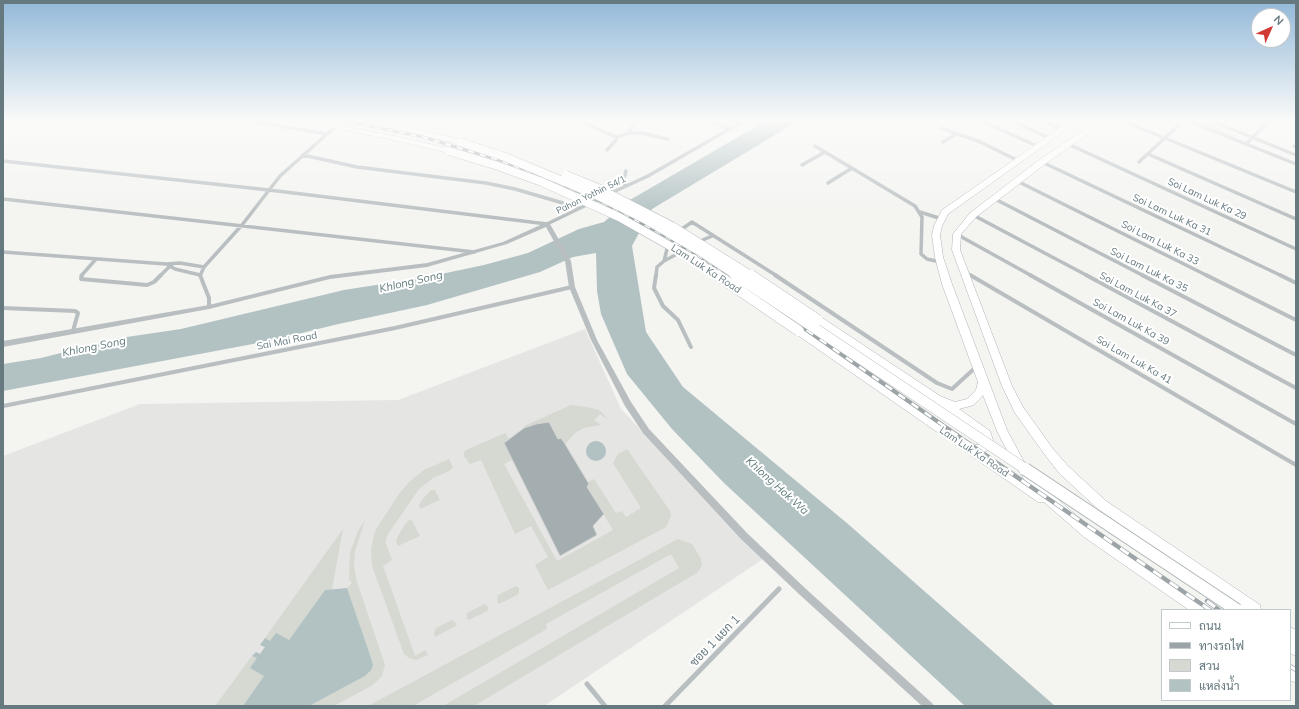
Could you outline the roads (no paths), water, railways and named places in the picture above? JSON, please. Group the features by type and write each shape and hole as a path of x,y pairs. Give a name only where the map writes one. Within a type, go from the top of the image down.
{"main road":[{"name":"Lam Luk Ka Road","path":"455,153 498,166 542,182 620,217 693,259 1064,513"},
{"name":"Lam Luk Ka Road","path":"493,153 610,202 646,220 699,251 1236,609"},
{"name":"Lam Luk Ka Road","path":"1027,153 945,212 936,235 940,262 983,383 1002,431 1019,463 1044,495 1088,533 1199,609"},
{"path":"1055,153 973,215 957,234 956,250 1007,386 1035,434 1064,470 1102,505 1127,524 1254,609"},
{"path":"505,157 545,167 600,189 648,213 723,257 986,434 988,440 984,447 978,450 966,446"},
{"path":"936,399 955,406 970,402 980,392 983,383"}],"street":[{"name":"Pahon Yothin 54/1","path":"547,224 648,176 688,153"},
{"path":"802,165 822,153"},
{"path":"826,153 915,206 922,217 921,254 927,259 940,262"},
{"path":"1003,153 1017,160"},
{"name":"Soi Lam Luk Ka 29","path":"1088,153 1296,248"},
{"path":"1201,153 1296,192"},
{"path":"1269,153 1296,164"},
{"path":"1139,162 1148,154 1296,219"},
{"path":"209,307 209,298 200,275 204,267 242,225 280,176 303,155 357,166 486,183 515,189 580,208"},
{"path":"3,161 269,190 547,224"},
{"name":"Soi Lam Luk Ka 31","path":"1042,162 1296,283"},
{"path":"828,183 852,168"},
{"path":"625,186 624,179 626,171"},
{"name":"Soi Lam Luk Ka 33","path":"1017,181 1296,320"},
{"name":"Soi Lam Luk Ka 35","path":"994,198 1296,355"},
{"path":"3,199 474,252"},
{"path":"920,212 942,219"},
{"name":"Soi Lam Luk Ka 37","path":"973,215 1296,388"},
{"path":"664,261 667,248 675,235 692,222 830,310 937,383 952,389 977,366"},
{"path":"547,224 568,261 572,287 594,340 628,404 646,431 744,536 803,592 929,706"},
{"path":"3,344 209,307 330,277 360,272 427,265 505,243 547,224"},
{"name":"Soi Lam Luk Ka 39","path":"957,234 1296,424"},
{"path":"691,347 678,320 663,306 654,288 657,268 664,261 712,236"},
{"path":"3,252 204,267"},
{"path":"96,259 81,276 81,279 147,285 154,282 169,265"},
{"path":"169,265 175,269 200,275"},
{"name":"Soi Lam Luk Ka 41","path":"963,271 1296,465"},
{"name":"Sai Mai Road","path":"3,406 395,328 572,287"},
{"path":"3,308 75,311 78,313 73,332"},
{"name":"ซอย 1 แยก 1","path":"665,706 779,589"},
{"path":"587,684 605,706"}],"water":[{"path":"710,153 745,153 652,209 632,246 646,332 683,387 848,524 1055,706 965,706 724,483 672,429 627,374 601,314 597,291 596,253 573,257 540,272 427,305 334,325 274,340 3,391 3,364 41,358 120,338 181,329 344,290 427,277 484,265 528,253 579,229 604,222 630,200"},
{"path":"596,441 603,444 606,451 603,458 596,461 589,458 586,451 589,444"},
{"path":"347,588 371,658 373,665 371,670 365,676 309,706 243,706 264,676 250,668 257,658 252,656 256,652 260,654 265,647 260,645 265,638 270,641 276,633 289,640 325,590"}],"railway":[{"path":"476,153 502,161 592,197 660,233 729,276"},
{"path":"728,275 1007,470"},
{"path":"1005,469 1209,609"},
{"path":"1207,601 1218,609"},
{"path":"1291,667 1296,670"}],"water label":[{"name":"Khlong Song","path":"411,282"},
{"name":"Khlong Song","path":"94,347"},
{"name":"Khlong Hok Wa","path":"777,486"}]}
